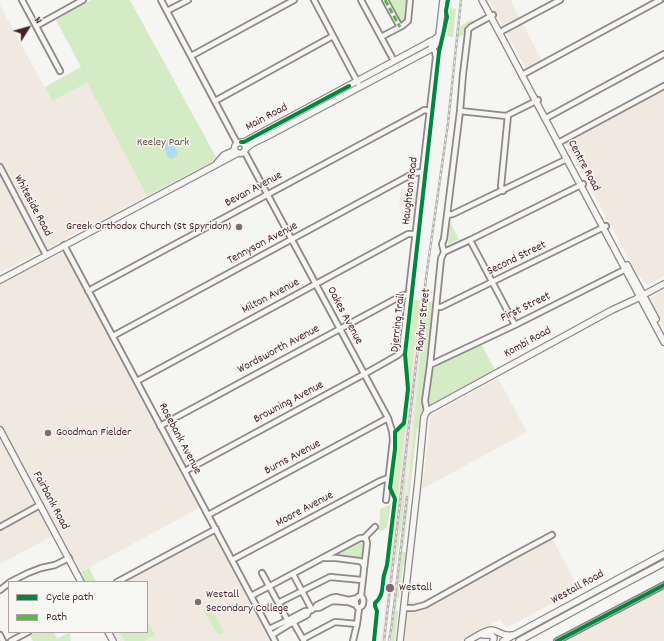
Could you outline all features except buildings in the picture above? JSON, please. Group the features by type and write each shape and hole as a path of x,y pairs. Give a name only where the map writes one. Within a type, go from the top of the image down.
{"main road":[{"path":"433,48 437,43 439,35 443,0"},
{"name":"Centre Road","path":"482,0 502,31 523,74"},
{"name":"Centre Road","path":"485,0 492,16 604,227 664,335"},
{"path":"430,42 439,35"},
{"name":"Main Road","path":"239,142 244,142 360,87 394,61 430,42"},
{"name":"Main Road","path":"245,151 251,143 266,137 357,81 381,72 433,48"},
{"name":"Centre Road","path":"537,101 548,117 567,159 582,185"},
{"path":"0,280 216,164 224,155 236,151 241,153 245,151 244,144 239,142 235,145 236,151"},
{"name":"Kombi Road","path":"427,411 612,310 664,284"},
{"name":"Centre Road","path":"642,296 664,342"},
{"name":"Rayhur Street","path":"400,641 424,417 427,411"},
{"name":"Fairbank Road","path":"0,430 80,581"},
{"name":"Westall Road","path":"503,641 664,554"},
{"name":"Westall Road","path":"519,641 664,563"},
{"path":"468,641 489,630 504,635 515,635"},
{"path":"476,637 483,634 490,634 494,638 493,641"}],"street":[{"path":"22,0 60,72"},
{"path":"161,0 214,101 239,142"},
{"path":"167,11 188,0"},
{"path":"191,56 294,0"},
{"path":"314,0 360,87"},
{"path":"361,0 394,61"},
{"path":"385,0 400,27"},
{"path":"381,37 408,21 410,0"},
{"path":"502,31 560,0"},
{"path":"523,74 660,0"},
{"path":"36,26 79,1"},
{"name":"Rayhur Street","path":"427,411 425,401 441,259 444,252 443,241 460,111 468,30 492,16"},
{"path":"214,101 333,36"},
{"name":"Haughton Road","path":"402,351 436,57 430,42"},
{"path":"548,117 664,54"},
{"path":"559,142 664,86"},
{"path":"460,111 508,115 537,101"},
{"name":"Bevan Avenue","path":"88,291 424,110 430,110"},
{"path":"503,191 502,186 508,115"},
{"name":"Oakes Avenue","path":"245,151 267,195 388,418 393,440 386,500"},
{"path":"447,215 453,214 503,191 567,159"},
{"name":"Whiteside Road","path":"0,167 46,255"},
{"name":"Tennyson Avenue","path":"113,336 414,173 423,172"},
{"path":"444,252 582,185"},
{"name":"Second Street","path":"436,307 441,307 492,283 604,227"},
{"name":"Milton Avenue","path":"136,381 408,234 416,234"},
{"path":"470,240 515,325"},
{"name":"Rosebank Avenue","path":"64,245 275,641"},
{"name":"First Street","path":"430,365 515,325 627,269"},
{"name":"Wordsworth Avenue","path":"160,426 401,296 409,296"},
{"name":"Browning Avenue","path":"185,471 364,374 398,355 402,351"},
{"name":"Burns Avenue","path":"208,516 388,418"},
{"name":"Moore Avenue","path":"232,560 388,478"},
{"path":"0,527 40,506"},
{"path":"251,596 360,538 364,538 375,527"},
{"path":"119,581 216,529"},
{"path":"404,608 414,608 425,605 552,535"},
{"path":"353,641 357,624 356,602 359,597 368,542 364,538"},
{"path":"338,550 337,554 339,558"},
{"path":"13,581 36,570 55,565 68,558"},
{"path":"320,560 339,558 360,561 364,566"},
{"path":"262,573 278,604 291,620 303,640 336,622 357,624"},
{"path":"293,574 312,610"},
{"path":"278,604 330,577 335,576 362,580"},
{"path":"557,641 664,585"},
{"path":"312,610 317,605 331,598 336,597 349,600 359,597"},
{"path":"272,635 305,611 319,608 333,601 348,602 357,606 362,606 363,599 359,597"},
{"path":"269,628 291,620"},
{"path":"11,641 26,633"},
{"path":"0,635 3,641"}],"shaded area":[{"path":"489,0 512,0 512,4 542,60 526,69"},
{"path":"0,5 52,101 87,83 147,196 0,273"},
{"path":"664,81 664,276 647,285 637,274 562,136"},
{"path":"401,189 417,191 415,207 399,205"},
{"path":"63,252 199,508 81,572 60,532 0,564 0,283"},
{"path":"664,290 664,329 650,298"},
{"path":"420,300 425,301 401,570 391,641 388,641 402,532 409,445 385,641 381,641 390,563"},
{"path":"498,378 527,432 422,489 431,415"},
{"path":"549,532 579,589 506,628 501,619 461,641 403,641 408,601 414,602 424,600"},
{"name":"Westall Secondary College","path":"213,534 270,641 118,641 114,633 148,633 148,581 126,581"},
{"path":"664,589 664,641 567,641"}],"green space":[{"name":"Keeley Park","path":"91,0 130,0 216,157 210,163 147,196 87,83 52,101 45,87 81,67 56,20"},
{"path":"386,0 407,0 405,21 400,25"},
{"path":"450,8 456,9 453,37 447,36"},
{"path":"472,19 474,23 466,33 458,38 459,27"},
{"path":"450,222 459,239 448,245"},
{"path":"412,299 420,300 390,563 388,563 396,498 391,488 396,434 405,422 408,395 406,352"},
{"path":"425,301 435,302 422,421 420,428 417,428 403,552 408,554 407,565 403,565 399,598 397,598 396,611 398,611 395,641 391,641 403,544"},
{"path":"481,344 495,370 430,406 433,368"},
{"path":"408,444 405,494 396,566 395,564"},
{"path":"391,504 387,528 379,531 380,509"},
{"path":"361,539 365,539 365,562 339,556 339,552"},
{"path":"388,563 387,578 385,578 382,595 385,575"},
{"path":"89,568 96,581 86,581 81,572"},
{"path":"210,606 224,632 218,635 203,610"},
{"path":"148,623 155,635 144,641 125,641 121,633 148,633"},
{"path":"34,633 54,633 57,639 70,633 71,641 33,641 30,635"}],"water":[{"path":"165,140 169,141 176,148 178,153 175,157 169,158 166,154 165,147 161,143"}],"railway":[{"path":"384,641 426,278 448,123 461,0"},
{"path":"389,641 407,497"}],"marked path":[{"path":"385,0 400,27"}],"cycle path":[{"name":"Djerring Trail","path":"374,641 377,611 375,603 381,594 387,565 395,499 390,488 395,449 395,432 404,423 408,389 405,354 439,52 447,17 446,11 448,0"},
{"path":"241,142 244,142 349,86"},
{"path":"557,641 664,585"}],"place":[{"name":"Greek Orthodox Church (St Spyridon)","path":"239,227"},
{"name":"Goodman Fielder","path":"48,433"},
{"name":"Westall","path":"390,588"},
{"name":"Westall Secondary College","path":"198,602"}]}
